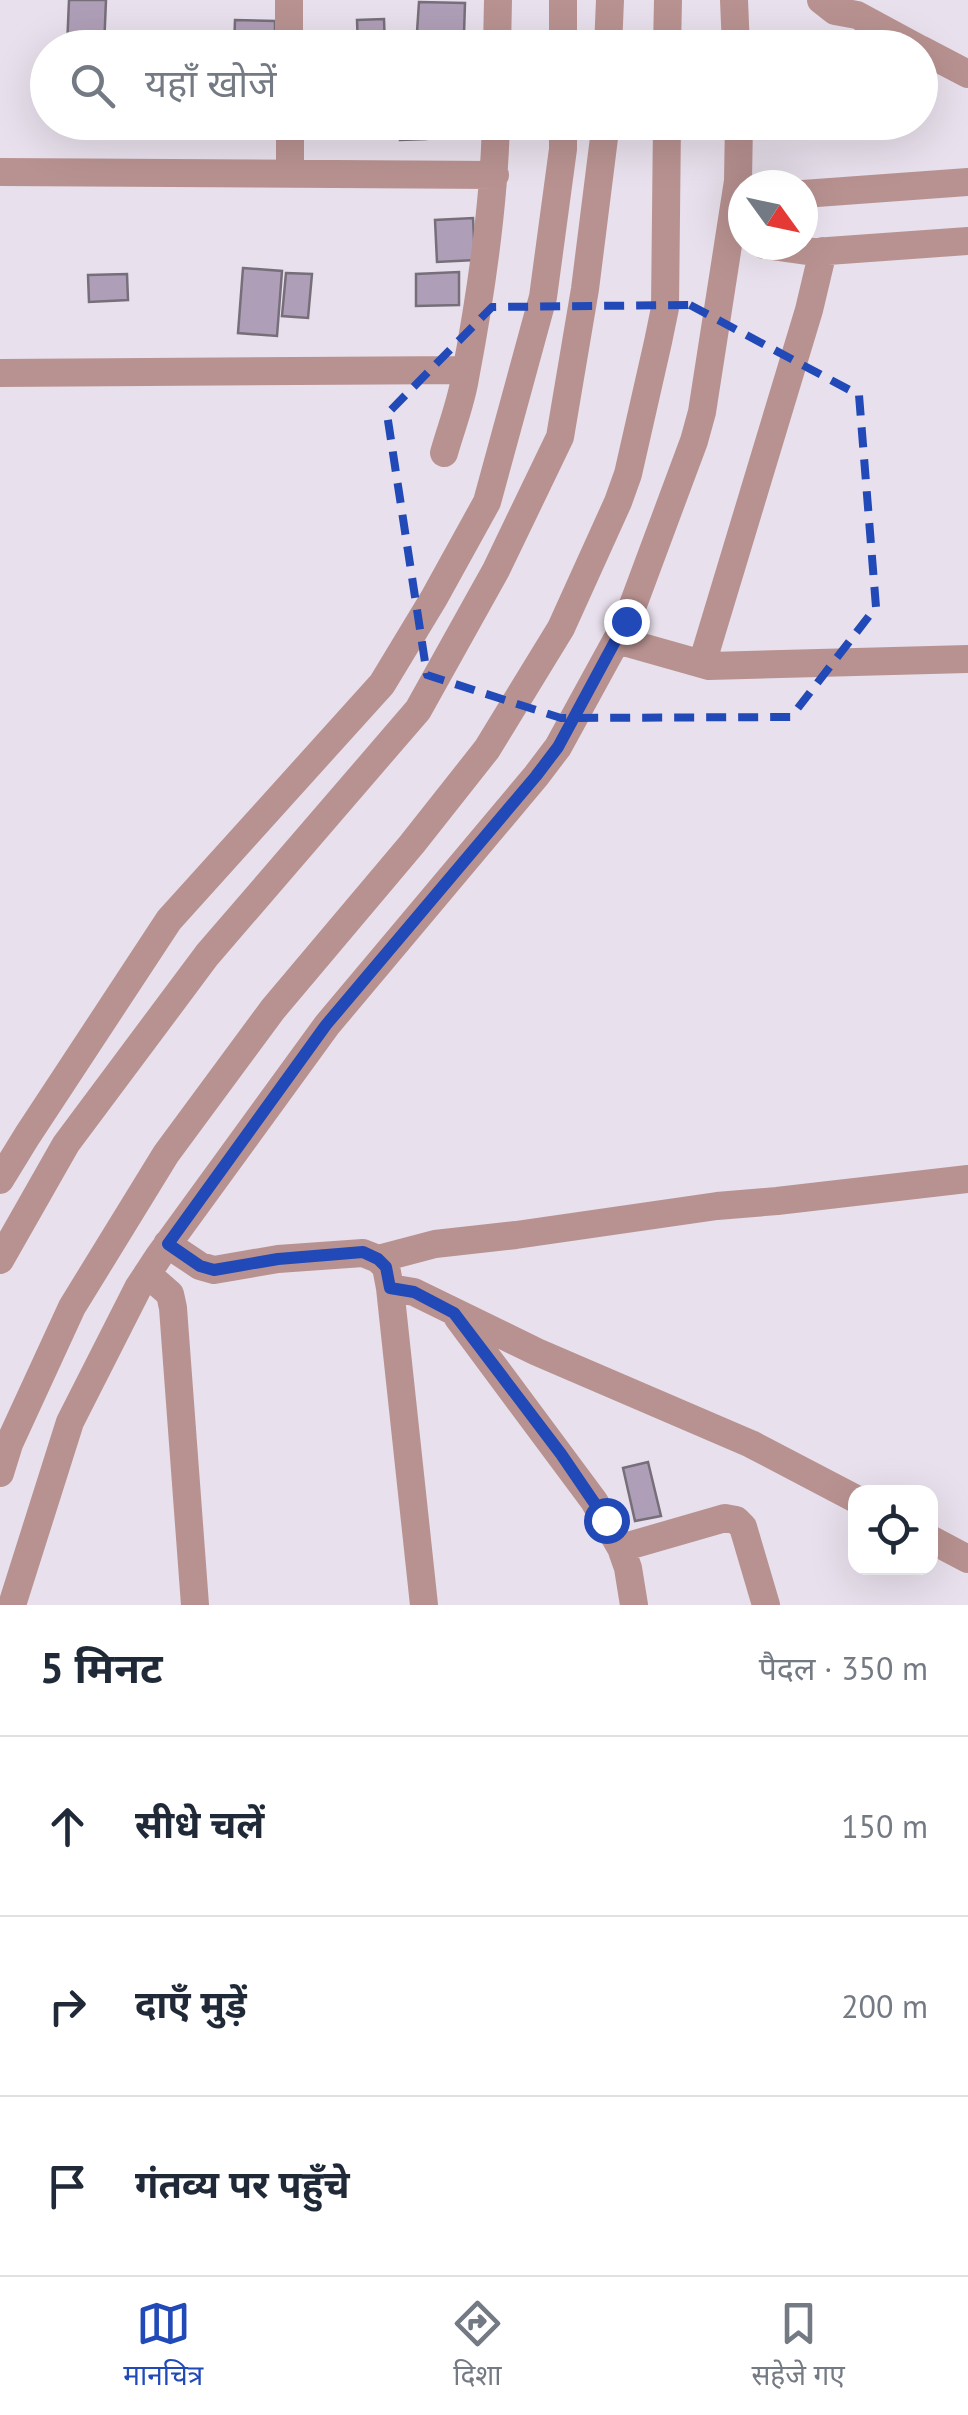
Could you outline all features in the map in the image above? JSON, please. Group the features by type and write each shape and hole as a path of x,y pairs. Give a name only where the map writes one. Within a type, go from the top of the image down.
{"street":[{"path":"289,0 289,30"},
{"path":"497,30 498,0"},
{"path":"563,30 564,0"},
{"path":"609,30 610,0"},
{"path":"667,30 668,0"},
{"path":"734,0 735,30"},
{"path":"821,0 835,11 857,8 891,30"},
{"path":"938,58 968,74"},
{"path":"290,140 290,173"},
{"path":"444,453 466,370 495,174 496,140"},
{"path":"0,1180 169,920 382,684 487,502 544,297 563,140"},
{"path":"0,1260 66,1144 207,954 418,710 496,570 560,437 585,290 604,140"},
{"path":"0,1473 9,1444 72,1307 166,1154 273,1008 487,749 561,628 623,488 658,342 665,308 667,140"},
{"path":"741,140 744,170"},
{"path":"0,172 495,174"},
{"path":"818,193 968,182"},
{"path":"818,250 968,241"},
{"path":"702,664 809,310 823,251"},
{"path":"12,1605 70,1422 147,1274 326,1025 558,747 617,640 694,441 732,260"},
{"path":"0,373 466,370"},
{"path":"617,640 709,666 968,660"},
{"path":"378,1259 435,1244 717,1206 968,1178"},
{"path":"168,1244 200,1266 214,1270 278,1259 363,1252 386,1267 424,1605"},
{"path":"147,1274 170,1294 172,1308 194,1605"},
{"path":"390,1288 414,1292 537,1352 752,1444 848,1495"},
{"path":"454,1313 594,1502 622,1548 634,1605"},
{"path":"622,1548 725,1518 736,1520 744,1527 766,1605"},
{"path":"938,1543 968,1559"}],"highlighted area":[{"path":"690,305 859,395 876,607 791,717 561,718 427,675 387,414 492,307"}],"building":[{"path":"69,0 106,0 105,30 68,30"},
{"path":"419,2 465,3 464,30 417,30"},
{"path":"384,19 384,30 357,30 357,20"},
{"path":"235,20 275,21 275,30 235,30"},
{"path":"473,218 475,260 437,262 435,220"},
{"path":"243,268 282,271 277,336 238,333"},
{"path":"459,272 459,305 416,306 416,274"},
{"path":"286,273 312,274 308,318 282,316"},
{"path":"127,274 128,300 89,302 88,275"},
{"path":"648,1462 661,1516 635,1521 623,1468"}],"route":[{"path":"606,1520 454,1313 414,1292 390,1288 386,1267 378,1259 363,1252 278,1259 214,1270 200,1266 168,1244 326,1025 558,747 626,621"}]}
